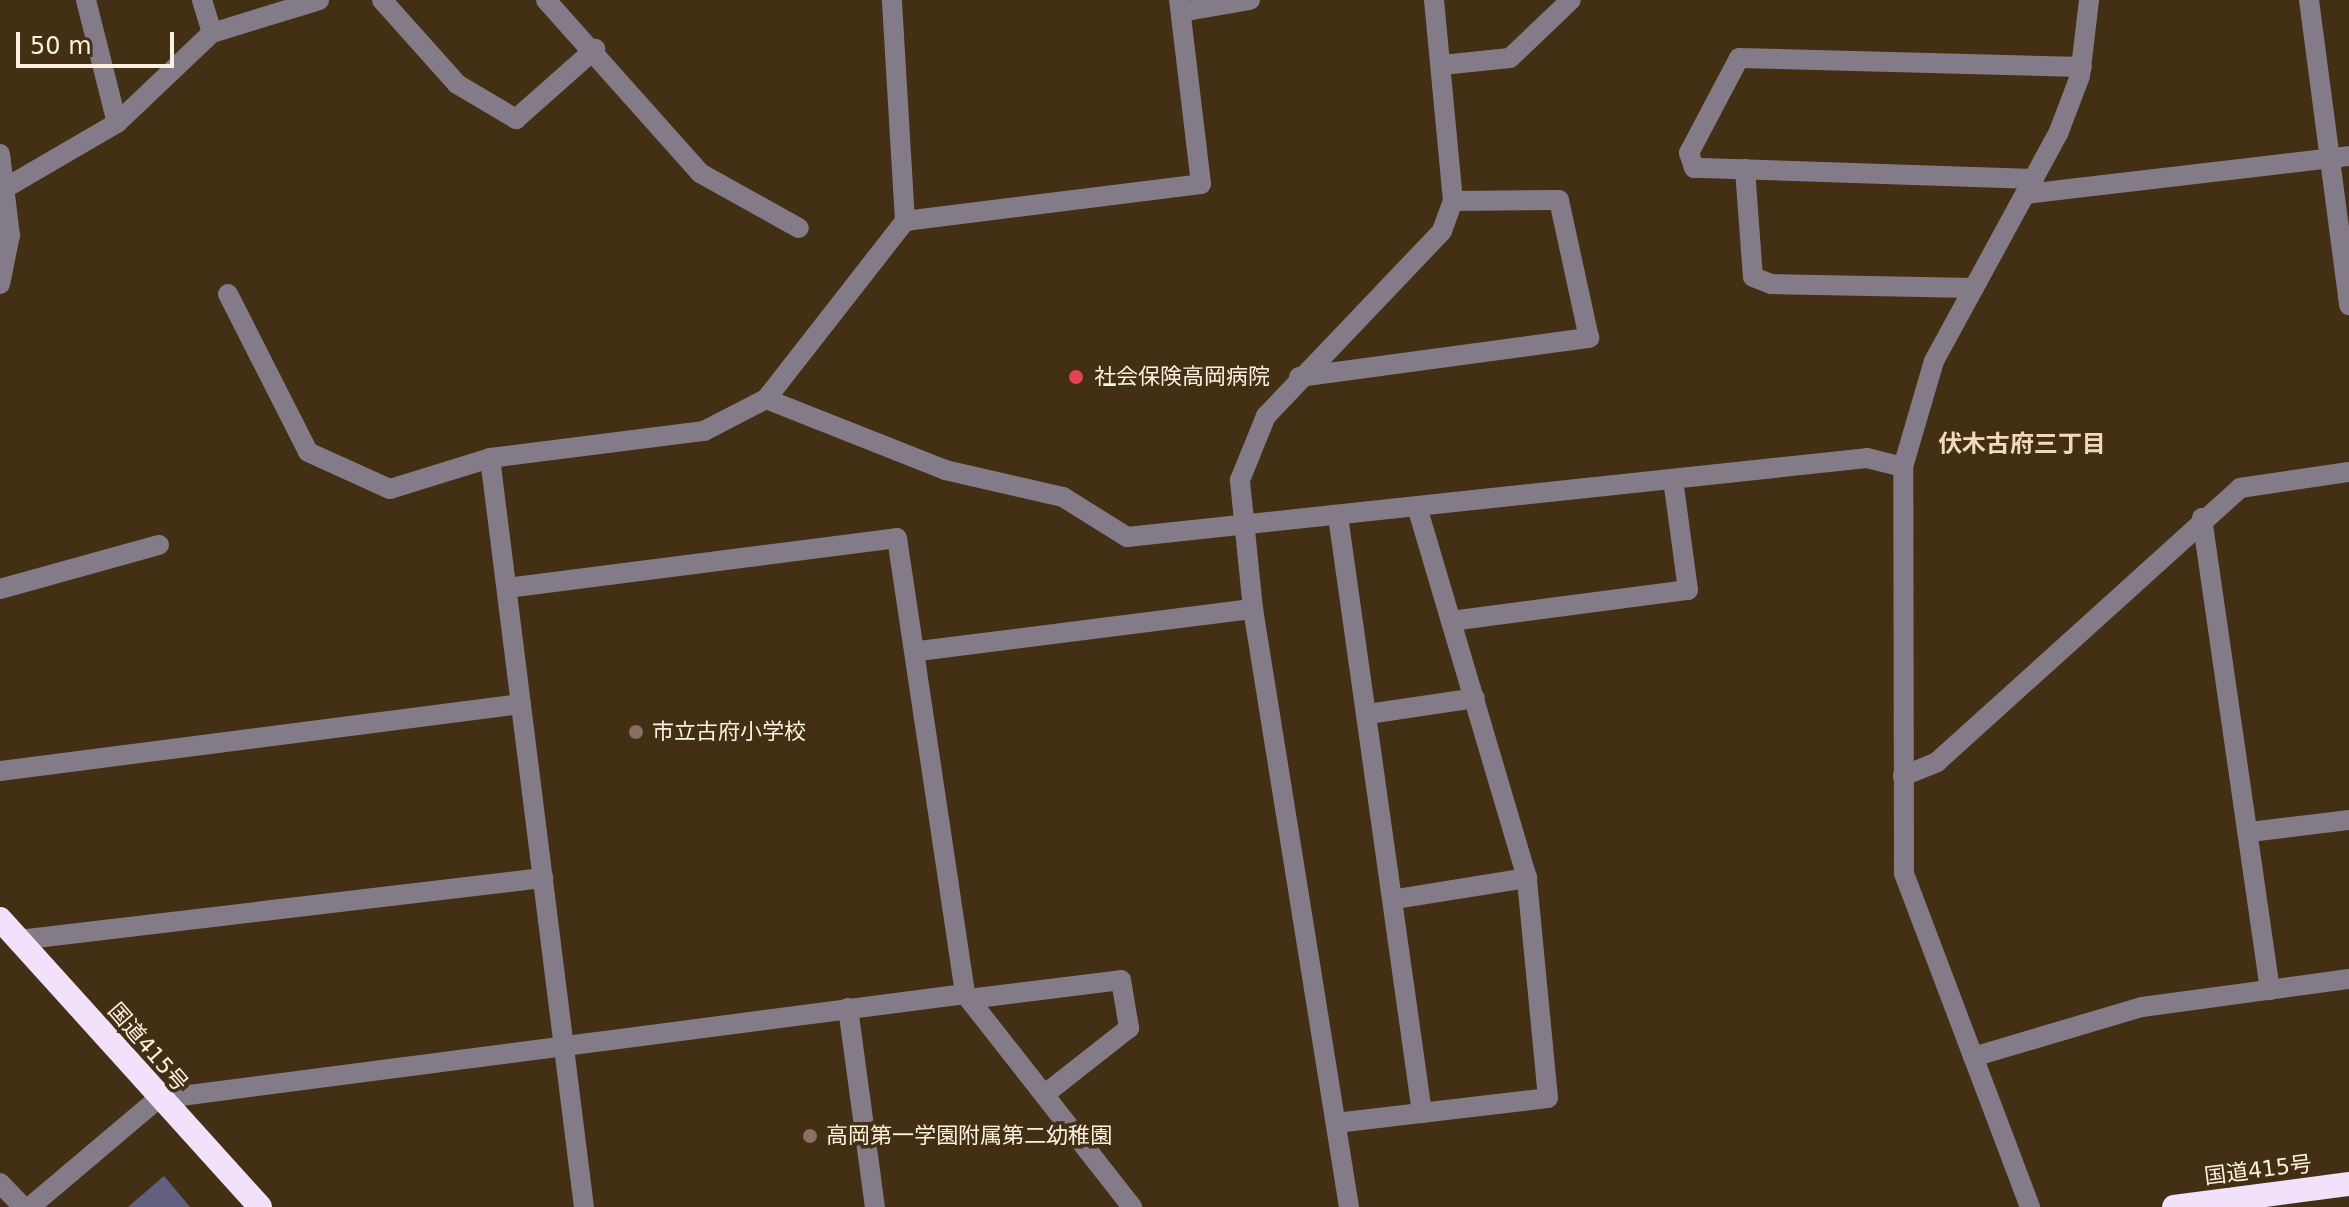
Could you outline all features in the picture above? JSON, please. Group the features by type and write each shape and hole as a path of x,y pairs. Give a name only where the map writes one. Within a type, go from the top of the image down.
{"highway":[{"name":"国道415号","path":"0,919 158,1099 260,1207"},
{"name":"国道415号","path":"2174,1207 2349,1184"}],"street":[{"path":"86,0 117,123"},
{"path":"202,0 212,33"},
{"path":"4,192 117,123 212,33 319,0"},
{"path":"382,0 457,84 516,119 595,49"},
{"path":"546,0 595,49 700,173 799,228"},
{"path":"228,294 308,452 390,489 490,458 704,431 766,399 905,221 892,0"},
{"path":"905,221 1201,184 1180,6 1250,0"},
{"path":"1349,1207 1253,609 1242,526 1240,480 1266,416 1299,377 1442,231 1453,201 1434,0"},
{"path":"1442,65 1510,58 1571,0"},
{"path":"2030,1207 1904,873 1903,467 1934,361 2030,186 2082,67 2089,0"},
{"path":"2309,0 2339,158 2349,305"},
{"path":"2082,67 1739,58 1689,153 1694,168 2030,186 2339,158"},
{"path":"0,154 10,235 0,284"},
{"path":"1745,169 1753,277 1771,284 1974,288"},
{"path":"1299,377 1589,338 1559,200 1453,201"},
{"path":"766,399 945,470 1063,497 1127,537 1867,458 1903,467"},
{"path":"490,458 584,1207"},
{"path":"1903,776 1937,762 2202,518 2240,488 2349,472"},
{"path":"1451,621 1688,590 1673,479"},
{"path":"1336,1123 1548,1098 1527,878 1417,507"},
{"path":"1338,516 1396,899 1422,1113"},
{"path":"2202,518 2250,832 2270,990"},
{"path":"507,588 897,538 919,651 967,997 1132,1207"},
{"path":"0,589 159,545"},
{"path":"919,651 1253,609"},
{"path":"1368,714 1475,698"},
{"path":"0,771 521,704"},
{"path":"2250,832 2349,820"},
{"path":"19,940 543,878"},
{"path":"1396,899 1527,878"},
{"path":"1973,1057 2142,1007 2349,979"},
{"path":"30,1207 158,1099 848,1008 1121,980 1129,1028 1045,1094"},
{"path":"848,1008 875,1207"},
{"path":"0,1183 23,1207"}],"building":[{"path":"164,1176 190,1207 128,1207"}],"place":[{"name":"社会保険高岡病院","path":"1076,377"},
{"name":"市立古府小学校","path":"636,732"},
{"name":"高岡第一学園附属第二幼稚園","path":"810,1136"}],"district":[{"name":"伏木古府三丁目","path":"2022,445"}]}
